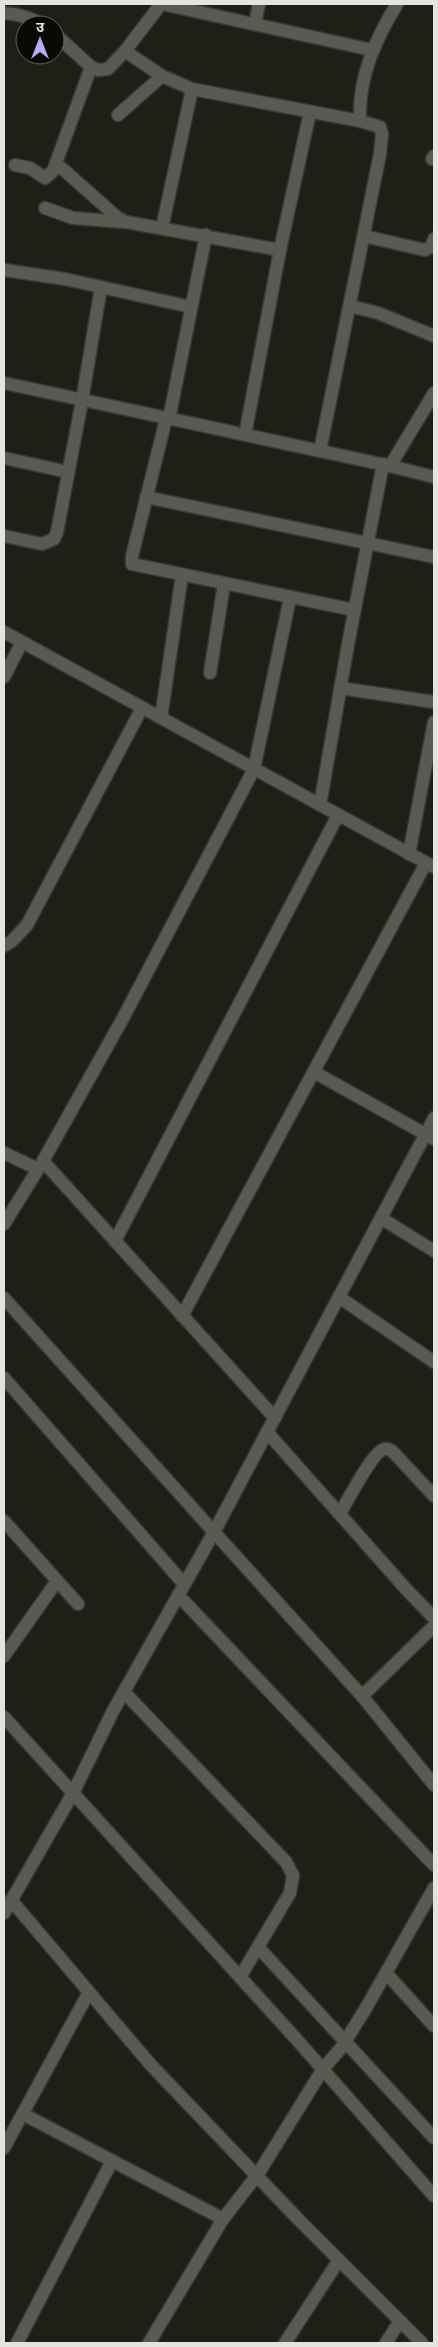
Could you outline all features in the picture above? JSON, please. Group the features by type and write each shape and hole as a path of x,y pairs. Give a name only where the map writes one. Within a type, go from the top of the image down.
{"street":[{"path":"65,43 91,67 98,70 108,69 125,51 161,4 178,5 372,50"},
{"path":"255,24 259,4"},
{"path":"360,121 359,103 372,50 378,34 397,4"},
{"path":"125,51 162,76 192,89 360,121 380,127 382,134 364,236 320,451"},
{"path":"14,165 30,168 45,178 53,171 91,67"},
{"path":"118,115 162,76"},
{"path":"162,228 192,89"},
{"path":"245,435 280,250 310,112"},
{"path":"56,163 118,218 126,222"},
{"path":"45,208 73,218 126,222 206,235 280,250"},
{"path":"206,235 168,419 146,497 132,556 132,564 354,610"},
{"path":"364,236 425,250 431,247 434,239"},
{"path":"4,270 101,287 191,307"},
{"path":"4,536 42,544 54,539 82,401 101,287"},
{"path":"350,306 385,315 434,336"},
{"path":"4,383 387,465 434,477"},
{"path":"320,805 354,610 387,465 434,393"},
{"path":"4,458 68,472"},
{"path":"146,497 434,557"},
{"path":"161,718 182,575"},
{"path":"210,672 224,584"},
{"path":"4,1224 40,1165 122,1020 254,769 290,598"},
{"path":"4,632 430,865 314,1072 182,1316"},
{"path":"4,676 22,642"},
{"path":"340,688 434,702"},
{"path":"4,946 12,941 27,925 142,708"},
{"path":"409,854 434,724"},
{"path":"115,1241 338,815"},
{"path":"314,1072 430,1136"},
{"path":"4,1913 73,1793 124,1692 214,1532 381,1218 430,1136 434,1118"},
{"path":"4,1153 40,1165 115,1241 275,1418"},
{"path":"381,1218 434,1251"},
{"path":"339,1296 434,1362"},
{"path":"4,1298 362,1696 434,1785"},
{"path":"4,1378 181,1590 434,1865"},
{"path":"267,1432 434,1618"},
{"path":"340,1513 374,1457 382,1449 388,1448 395,1454 434,1496"},
{"path":"4,1521 78,1604"},
{"path":"4,1656 57,1580"},
{"path":"362,1696 434,1626"},
{"path":"124,1692 286,1862 293,1875 290,1894 240,1977"},
{"path":"4,1718 323,2069 434,2196"},
{"path":"149,2343 223,2219 258,2174 323,2069 346,2040 434,1888"},
{"path":"11,1900 150,2064 422,2343"},
{"path":"258,1947 346,2040 434,2138"},
{"path":"386,1973 434,2026"},
{"path":"4,2148 89,1992"},
{"path":"22,2114 223,2219"},
{"path":"17,2343 112,2162"},
{"path":"285,2343 339,2260"},
{"path":"386,2343 400,2321"}]}
